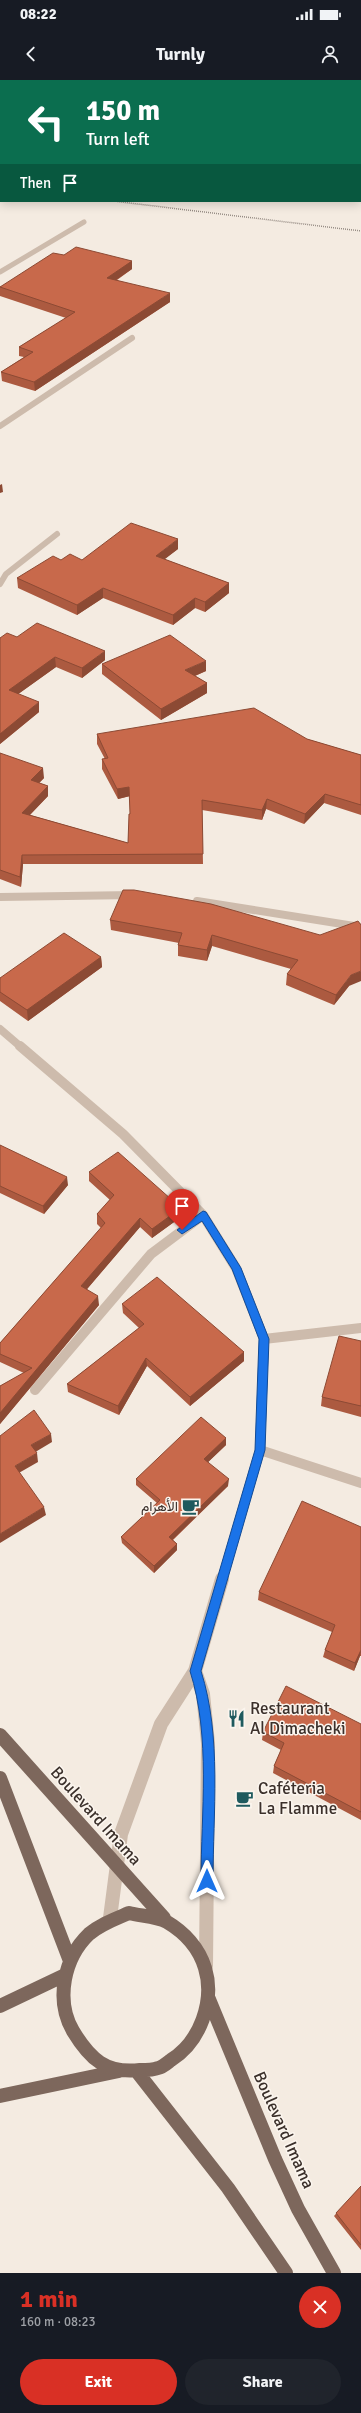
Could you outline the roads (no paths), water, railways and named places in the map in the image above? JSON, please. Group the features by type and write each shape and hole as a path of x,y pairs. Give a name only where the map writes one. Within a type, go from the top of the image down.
{"main road":[{"name":"Boulevard Imama","path":"0,1735 116,1868 166,1919"},
{"path":"0,1778 70,1961"},
{"path":"129,1913 148,1914 166,1919 184,1932 198,1950 206,1974 208,1997 204,2020 193,2041 178,2057 159,2069 138,2073 119,2071 101,2064 86,2052 74,2036 67,2016 63,1996 65,1975 70,1961 80,1943 94,1928 110,1918 129,1913"},
{"path":"0,2006 65,1975"},
{"name":"Boulevard Imama","path":"208,1997 275,2159 298,2209 334,2273"},
{"path":"0,2096 119,2071"},
{"path":"138,2073 228,2188 286,2273"}],"street":[{"path":"0,272 84,222"},
{"path":"0,426 132,338"},
{"path":"0,584 6,574 57,534"},
{"path":"0,897 141,895"},
{"path":"188,900 361,927"},
{"path":"0,1029 122,1134 203,1215 236,1268 264,1339 260,1450 195,1671 161,1724 122,1834 110,1918"},
{"path":"35,1390 151,1254 203,1215"},
{"path":"264,1339 361,1328"},
{"path":"260,1450 361,1483"},
{"path":"195,1671 203,1694 208,1743 206,1974"}],"railway":[{"path":"121,202 361,231"}],"place":[{"name":"الأهرام","path":"191,1506"},
{"name":"Restaurant Al Dimacheki","path":"237,1718"},
{"name":"Caféteria La Flamme","path":"245,1798"}]}
